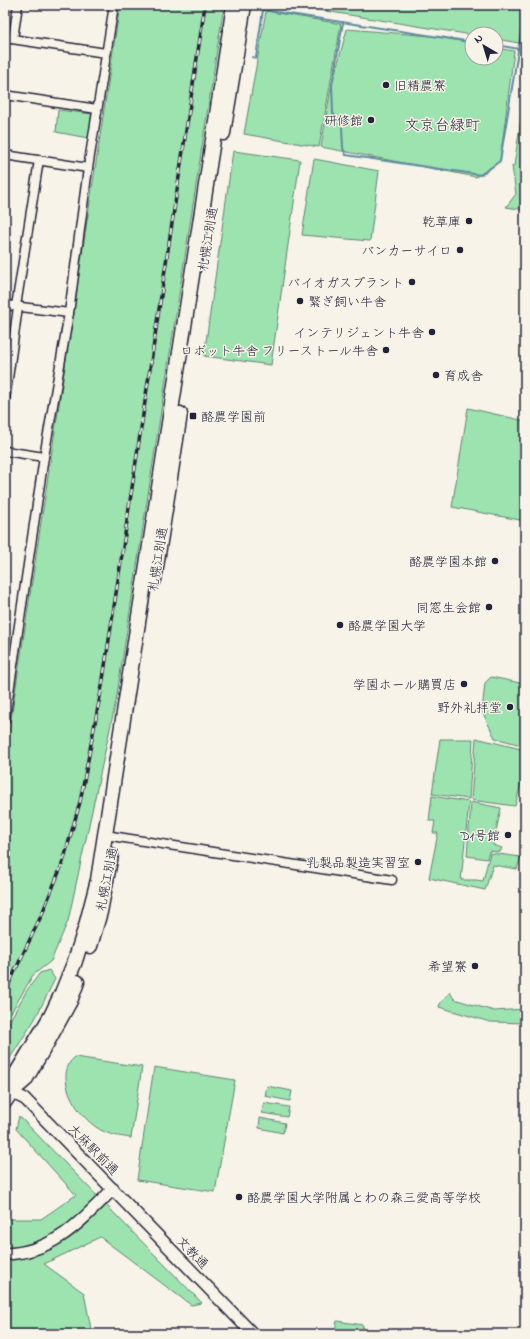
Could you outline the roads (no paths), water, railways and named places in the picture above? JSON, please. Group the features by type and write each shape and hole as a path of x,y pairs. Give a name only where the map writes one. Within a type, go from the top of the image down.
{"highway":[{"name":"札幌江別通","path":"110,836 234,5"},
{"name":"札幌江別通","path":"8,1096 16,1074 51,1016 75,961 110,836 244,5"}],"street":[{"path":"18,5 9,38 106,53"},
{"path":"5,719 44,457 69,313 88,168 114,5"},
{"path":"5,95 97,110"},
{"path":"5,155 88,168"},
{"path":"5,400 17,306 40,160"},
{"path":"5,305 69,313"},
{"path":"5,451 44,457"},
{"path":"110,836 392,880"},
{"name":"大麻駅前通","path":"5,1254 28,1251 51,1243 75,1226 113,1189 25,1099 8,1096"},
{"name":"文教通","path":"113,1189 253,1334"}],"waterway":[{"path":"343,22 332,85 333,113 342,127 343,148 346,155 481,175 500,161 525,8"},
{"path":"252,57 256,58 263,10 464,41"},
{"path":"504,46 519,49"}],"railway":[{"path":"5,992 42,914 63,862 80,802 102,686 205,5"}],"place":[{"name":"旧精農寮","path":"386,85"},
{"name":"研修館","path":"371,120"},
{"name":"乾草庫","path":"469,221"},
{"name":"バンカーサイロ","path":"460,250"},
{"name":"バイオガスプラント","path":"412,282"},
{"name":"繋ぎ飼い牛舎","path":"300,301"},
{"name":"インテリジェント牛舎","path":"432,332"},
{"name":"ロボット牛舎 フリーストール牛舎","path":"386,350"},
{"name":"育成舎","path":"436,375"},
{"name":"酪農学園前","path":"193,416"},
{"name":"酪農学園本館","path":"495,561"},
{"name":"同窓生会館","path":"489,607"},
{"name":"酪農学園大学","path":"340,625"},
{"name":"学園ホール購買店","path":"464,684"},
{"name":"野外礼拝堂","path":"510,707"},
{"name":"D1号館","path":"508,835"},
{"name":"乳製品製造実習室","path":"418,862"},
{"name":"希望寮","path":"475,966"},
{"name":"酪農学園大学附属とわの森三愛高等学校","path":"239,1197"}],"district":[{"name":"文京台緑町","path":"442,125"}]}
